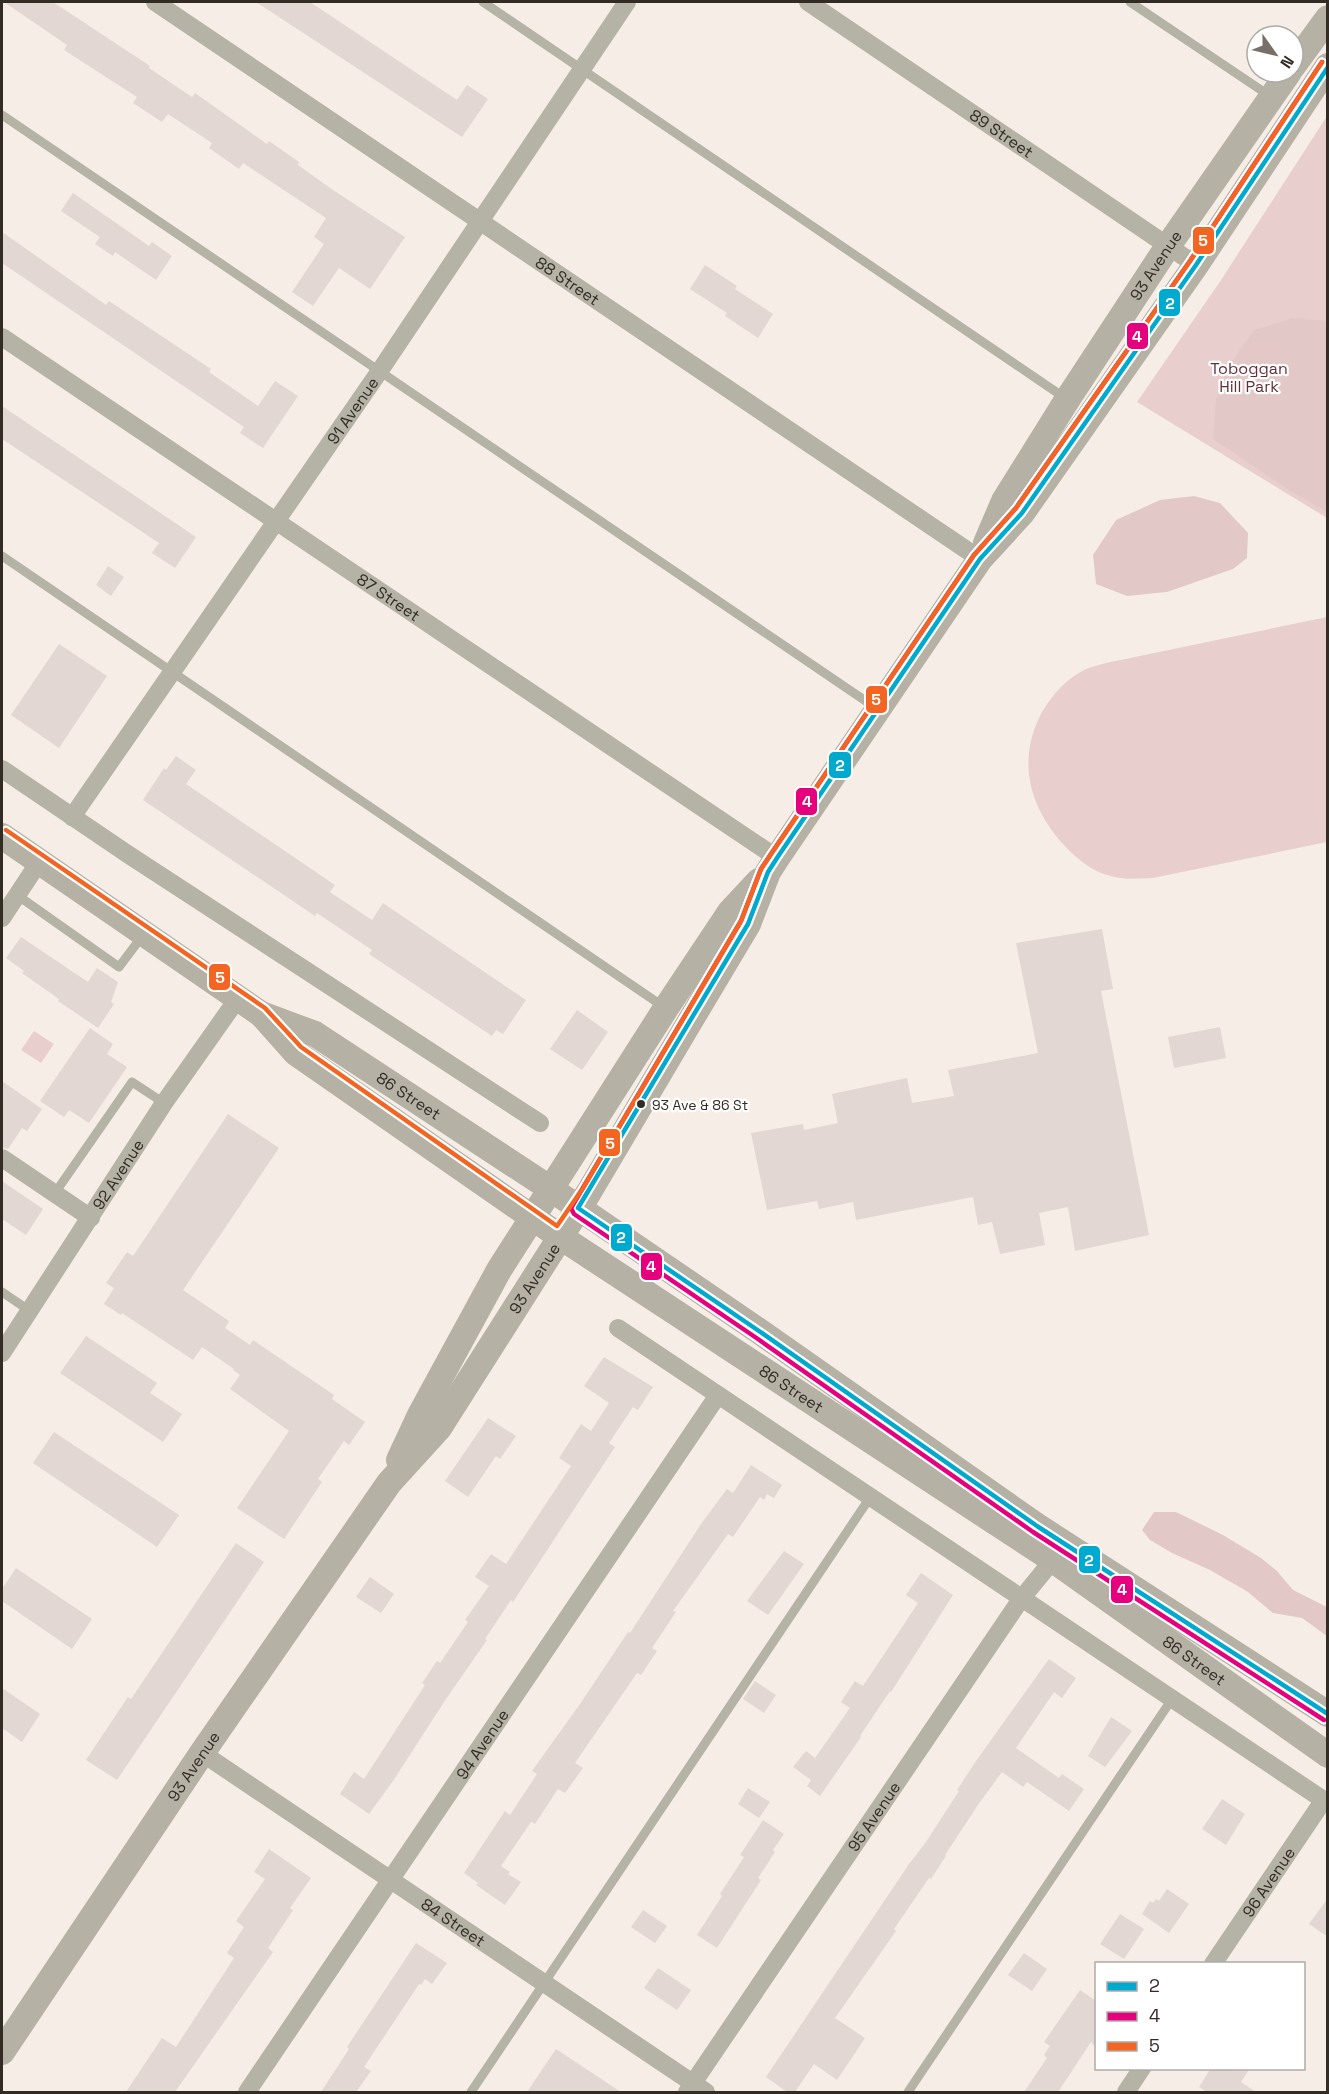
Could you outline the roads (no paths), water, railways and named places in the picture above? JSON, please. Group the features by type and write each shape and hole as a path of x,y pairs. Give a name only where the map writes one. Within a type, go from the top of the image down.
{"main road":[{"path":"1305,50 1328,18"},
{"name":"93 Avenue","path":"389,1483 420,1416 499,1270 666,1008 730,912 772,865 980,559 1022,513 1196,265 1328,66"},
{"name":"93 Avenue","path":"980,559 1004,501 1067,400 1168,246 1280,84"},
{"name":"86 Street","path":"2,836 261,1014 296,1053 559,1236 1061,1554 1328,1714"},
{"name":"93 Avenue","path":"2,2052 202,1753 389,1483 439,1428 578,1208 748,924 772,865"},
{"name":"86 Street","path":"261,1014 315,1034 551,1189 759,1331 1328,1755"}],"street":[{"name":"88 Street","path":"155,2 980,559"},
{"name":"91 Avenue","path":"72,817 379,372 627,2"},
{"name":"89 Street","path":"808,2 1196,265"},
{"name":"87 Street","path":"2,337 276,522 772,865"},
{"path":"2,769 540,1123"},
{"path":"2,918 39,862"},
{"name":"92 Avenue","path":"2,1353 164,1103 238,998"},
{"path":"2,1158 91,1218"},
{"path":"618,1328 1325,1802"},
{"name":"94 Avenue","path":"248,2092 718,1395"},
{"name":"95 Avenue","path":"695,2090 1021,1599 1061,1554"},
{"name":"84 Street","path":"202,1753 545,1983 695,2090"},
{"name":"96 Avenue","path":"1214,1962 1325,1802"},
{"path":"1126,2092 1141,2070"}],"lane":[{"path":"483,2 1067,400"},
{"path":"1130,2 1271,97"},
{"path":"2,115 878,710"},
{"path":"2,556 666,1008"},
{"path":"17,895 120,967 144,933"},
{"path":"55,1193 132,1082 164,1103"},
{"path":"2,1292 30,1311"},
{"path":"471,2092 871,1496"},
{"path":"908,2092 1172,1699"}],"place":[{"name":"93 Ave & 86 St","path":"641,1104"}],"park label":[{"name":"Toboggan Hill Park","path":"1249,377"}]}
